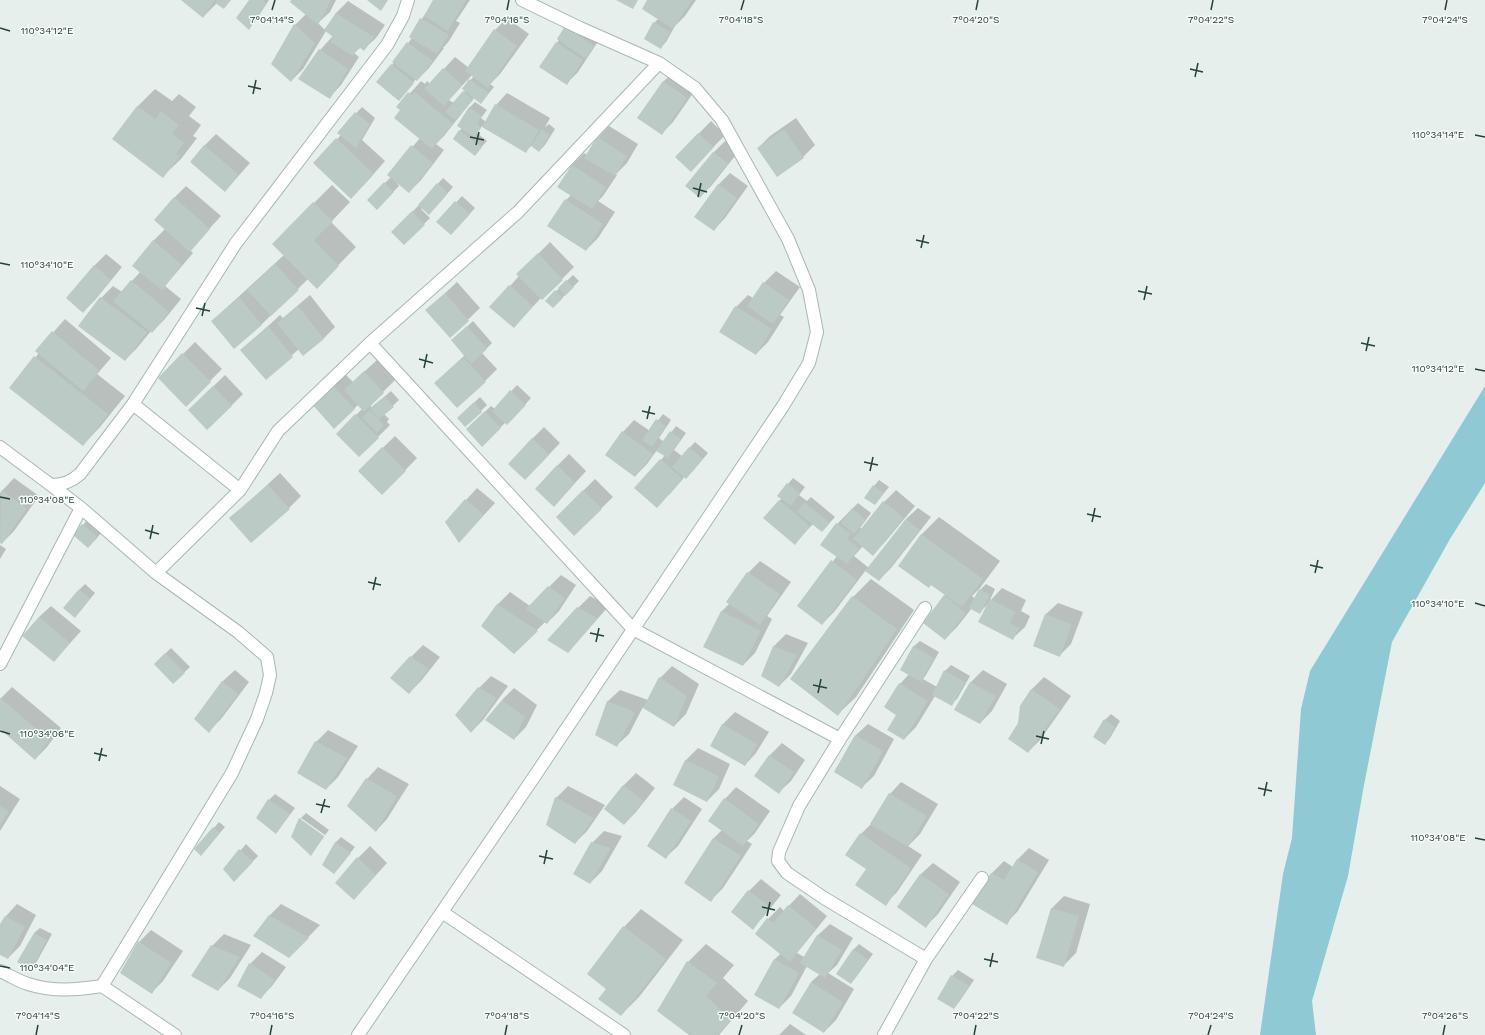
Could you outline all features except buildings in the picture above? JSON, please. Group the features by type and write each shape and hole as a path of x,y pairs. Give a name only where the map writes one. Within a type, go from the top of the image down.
{"street":[{"path":"51,485 63,484 74,479 80,474 133,404 236,243 387,45 403,16 408,0"},
{"path":"358,1035 783,406 809,363 817,332 809,290 788,238 722,120 695,88 659,63 580,28 522,0"},
{"path":"156,573 240,490 278,431 370,343 518,212 659,63"},
{"path":"370,343 633,629 840,739"},
{"path":"133,404 240,490"},
{"path":"0,447 81,508 156,573 238,632 267,657 270,675 266,693 257,719 232,773 102,986"},
{"path":"0,664 81,508"},
{"path":"925,608 840,739 799,806 778,852 778,861 787,873 824,898 926,959"},
{"path":"884,1035 926,959 982,878"},
{"path":"442,912 624,1035"},
{"path":"0,971 27,984 59,990 76,990 102,986 175,1035"}],"water":[{"path":"1485,386 1485,483 1450,539 1392,642 1348,876 1312,1001 1316,1035 1260,1035 1283,874 1292,838 1301,709 1310,671"}]}
